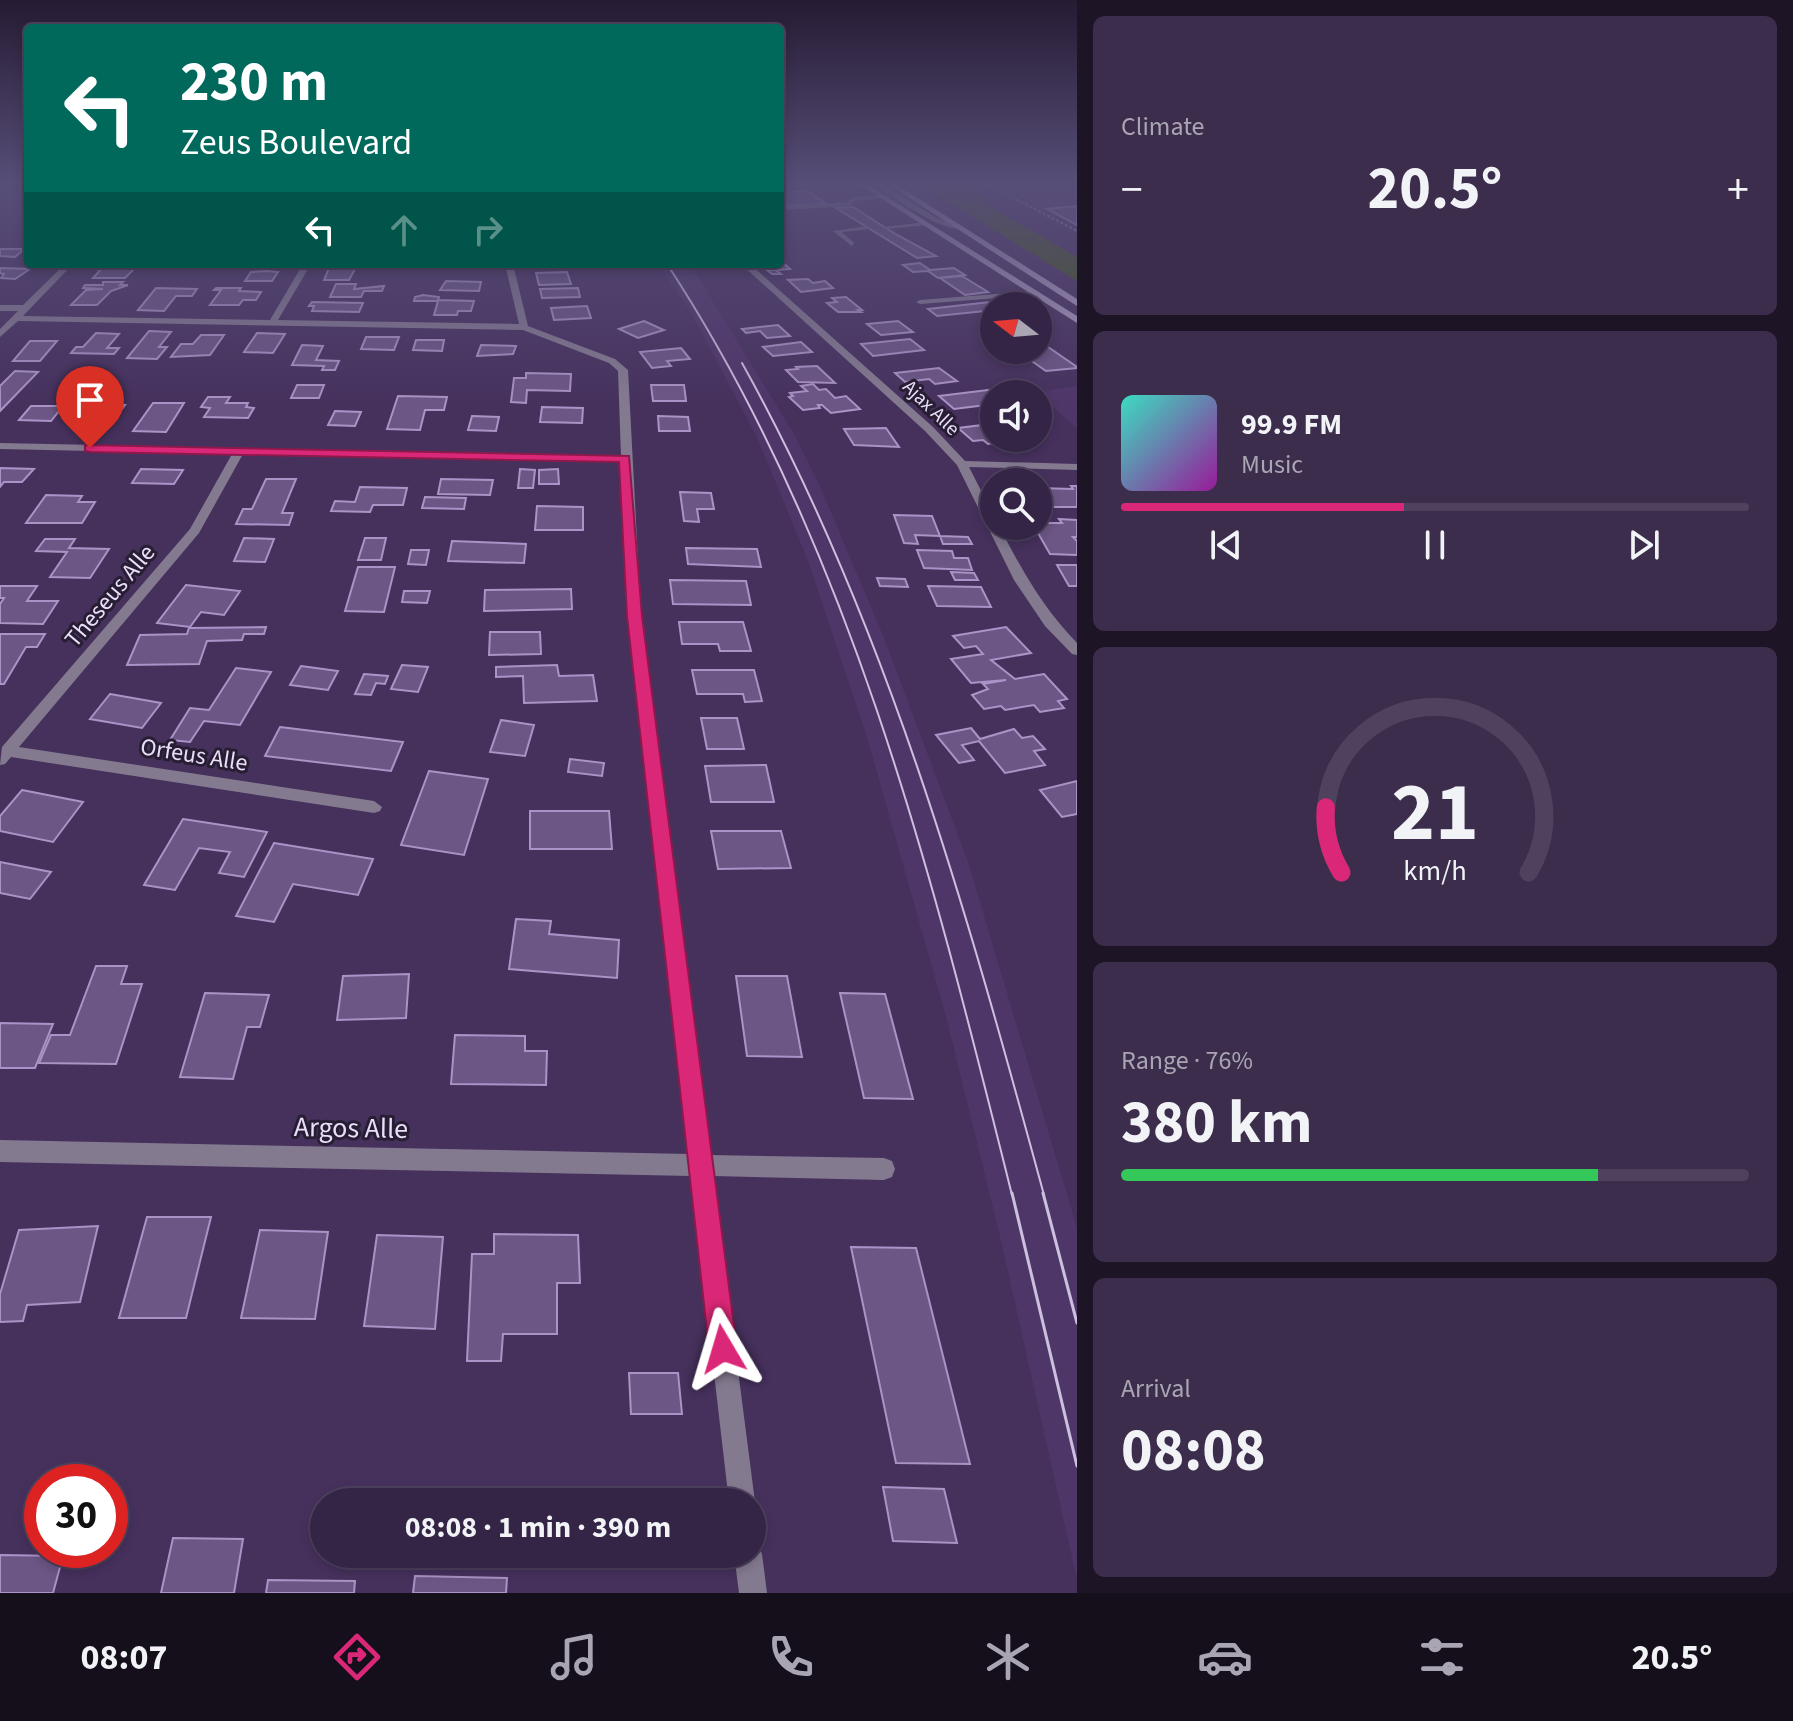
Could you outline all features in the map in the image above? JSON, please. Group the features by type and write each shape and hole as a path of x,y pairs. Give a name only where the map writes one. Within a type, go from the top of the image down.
{"main road":[{"path":"978,257 1032,292"},
{"path":"1004,257 1077,303"},
{"path":"1052,304 1077,320"}],"street":[{"path":"0,334 65,268"},
{"path":"272,323 305,268"},
{"path":"510,268 524,327"},
{"name":"Ajax Alle","path":"749,268 929,429 962,464 1020,580 1050,623 1077,651"},
{"path":"0,308 25,308"},
{"path":"16,318 524,327 612,361 623,370 634,616 740,1488"},
{"path":"0,446 625,459"},
{"name":"Theseus Alle","path":"4,755 195,530 239,451"},
{"path":"962,464 1077,467"},
{"name":"Orfeus Alle","path":"4,755 374,807"},
{"name":"Argos Alle","path":"0,1151 884,1169"},
{"path":"750,1568 753,1593"}],"lane":[{"path":"920,302 980,297"}],"shaded area":[{"path":"661,268 692,268 794,434 822,491 884,638 968,862 1077,1228 1077,1579 999,1232 947,1020 867,737 807,558 756,435 689,309"},
{"path":"1077,386 1077,428 1052,407 1052,390"}],"green space":[{"path":"1039,257 1077,257 1077,281"}],"building":[{"path":"920,263 930,270 954,268 965,275 938,278 928,271 913,272 903,265"},
{"path":"784,264 790,269 776,270 781,274 772,274 767,270 773,270 771,268 784,268"},
{"path":"0,268 30,269 15,279 1,278 4,274 0,273"},
{"path":"102,268 134,269 125,278 93,278"},
{"path":"329,268 355,269 349,280 324,280"},
{"path":"251,272 278,272 272,281 245,281"},
{"path":"567,272 571,284 539,285 536,273"},
{"path":"962,276 988,292 965,295 940,278"},
{"path":"808,279 813,283 825,281 833,288 801,292 788,280"},
{"path":"446,281 481,282 479,291 440,290"},
{"path":"103,282 128,285 111,291 97,305 71,305 86,290 103,289 83,288 85,285 103,285"},
{"path":"336,284 356,284 354,289 384,286 382,291 364,291 361,297 330,297"},
{"path":"156,288 197,289 192,296 176,296 164,311 138,310"},
{"path":"216,288 261,292 256,300 243,300 239,305 210,305 221,290 214,290"},
{"path":"578,288 580,297 542,298 540,289"},
{"path":"415,297 439,297 438,300 474,301 471,311 458,311 457,315 434,315 438,301 414,301"},
{"path":"846,297 861,312 838,312 827,303 837,302 832,298"},
{"path":"312,302 363,303 359,312 312,311 314,306 309,306"},
{"path":"980,303 980,312 937,316 928,309"},
{"path":"587,306 591,318 554,320 551,308"},
{"path":"644,321 664,330 638,338 619,329"},
{"path":"898,321 913,332 881,335 867,324"},
{"path":"778,325 790,336 767,338 760,331 746,333 742,329"},
{"path":"149,331 171,332 159,347 167,347 157,359 127,358"},
{"path":"96,333 119,334 107,348 119,348 114,354 71,353 76,347 83,347"},
{"path":"257,333 285,334 273,353 244,352"},
{"path":"201,335 224,335 210,355 171,357 181,344 193,344"},
{"path":"366,337 399,337 394,350 361,349"},
{"path":"910,339 924,350 873,356 861,344"},
{"path":"416,340 444,340 442,351 413,350"},
{"path":"30,341 57,341 40,361 13,361"},
{"path":"801,342 812,352 773,356 763,347"},
{"path":"302,345 323,346 316,360 339,361 335,370 322,370 324,366 292,365"},
{"path":"481,345 516,346 513,354 477,356"},
{"path":"681,348 690,359 667,361 671,366 652,368 640,352"},
{"path":"1052,350 1077,367 1077,368 1046,371 1036,364 1052,364"},
{"path":"817,366 835,383 798,382 786,370 798,369 796,367"},
{"path":"939,368 957,381 935,384 929,379 905,382 895,373"},
{"path":"15,371 38,372 0,411 0,386"},
{"path":"526,373 571,374 570,391 527,390 526,403 511,402 514,378 526,378"},
{"path":"813,384 819,390 826,389 835,398 846,396 860,409 831,413 818,405 820,408 803,410 789,397 793,396 790,393 807,391 801,386"},
{"path":"297,385 324,385 319,398 291,398"},
{"path":"651,385 684,385 686,401 653,401"},
{"path":"980,391 980,406 954,409 939,396"},
{"path":"398,396 447,397 444,410 425,410 420,430 387,429"},
{"path":"208,397 230,397 226,403 248,403 246,407 254,408 248,418 204,417 210,408 201,407"},
{"path":"153,403 184,403 166,432 133,431"},
{"path":"101,404 125,405 110,425 85,424"},
{"path":"31,406 63,406 51,421 19,420"},
{"path":"542,407 583,408 582,423 540,422"},
{"path":"335,411 361,412 355,426 328,425"},
{"path":"472,416 499,417 496,431 468,430"},
{"path":"658,416 688,417 690,431 659,431"},
{"path":"980,425 980,440 973,441 958,428"},
{"path":"886,428 899,447 854,445 844,429"},
{"path":"0,468 34,469 22,482 4,482 0,487"},
{"path":"141,469 183,470 174,484 132,483"},
{"path":"520,469 535,470 533,488 518,488"},
{"path":"558,469 559,484 539,484 539,470"},
{"path":"266,479 296,479 282,513 293,513 289,525 236,524 243,509 252,509"},
{"path":"441,479 493,480 490,495 438,494"},
{"path":"1071,486 1077,486 1077,507 1052,507 1052,488 1073,489"},
{"path":"360,487 407,488 403,505 373,505 370,512 331,511 335,501 355,502"},
{"path":"680,492 711,493 714,509 697,509 699,522 684,521"},
{"path":"46,495 82,496 78,502 95,502 82,523 26,523"},
{"path":"425,497 466,498 464,509 422,508"},
{"path":"537,506 583,507 583,530 535,530"},
{"path":"894,515 932,516 940,536 915,535 918,544 904,543"},
{"path":"1059,519 1077,520 1077,537 1073,537 1077,541 1077,555 1050,554 1042,540 1052,540 1052,523 1062,523"},
{"path":"940,536 968,537 972,544 943,544"},
{"path":"244,538 274,539 265,562 234,561"},
{"path":"365,538 386,538 381,560 358,560"},
{"path":"45,539 75,539 69,548 109,549 90,578 50,577 67,552 36,551"},
{"path":"452,541 526,544 524,563 448,561"},
{"path":"686,548 757,549 761,567 688,564"},
{"path":"411,550 429,550 426,565 408,564"},
{"path":"917,550 952,551 954,558 968,558 972,570 924,568"},
{"path":"1057,565 1077,565 1077,586 1069,586"},
{"path":"358,567 395,567 384,612 345,611"},
{"path":"951,572 974,573 978,580 955,580"},
{"path":"877,578 905,579 908,587 880,586"},
{"path":"670,580 746,581 751,605 673,604"},
{"path":"186,585 240,591 224,615 201,612 190,627 157,623"},
{"path":"0,586 37,586 27,601 58,601 43,624 0,623 0,604 4,598 0,598"},
{"path":"928,586 981,587 991,607 937,606"},
{"path":"571,589 572,609 484,611 485,590"},
{"path":"404,591 430,591 427,603 402,602"},
{"path":"679,622 743,622 751,651 720,651 718,644 682,644"},
{"path":"266,627 264,634 244,634 242,640 207,641 199,664 127,665 140,635 187,634 189,628"},
{"path":"1006,627 1031,653 991,660 1015,679 1044,674 1067,699 1058,701 1064,708 1040,712 1034,705 1005,710 1001,706 984,709 972,695 988,689 983,684 1006,680 971,683 951,659 983,654 976,646 964,648 953,636"},
{"path":"490,632 540,632 541,654 489,655"},
{"path":"0,634 45,634 37,647 26,647 4,684 0,684"},
{"path":"402,665 428,667 418,692 391,689"},
{"path":"557,665 559,676 593,675 597,701 524,703 523,676 496,677 496,667"},
{"path":"301,666 338,671 328,690 290,685"},
{"path":"236,668 271,672 240,725 204,721 190,742 170,740 190,708 209,710"},
{"path":"692,670 754,670 762,701 745,702 743,694 697,694"},
{"path":"364,674 388,676 385,684 376,683 371,695 355,694"},
{"path":"110,694 161,703 142,728 90,719"},
{"path":"701,718 737,718 744,749 707,749"},
{"path":"501,720 534,725 525,756 490,752"},
{"path":"280,727 403,742 391,771 265,756"},
{"path":"971,728 980,739 1014,729 1022,738 1033,736 1045,749 1034,751 1045,765 1005,773 979,741 962,745 974,760 959,763 936,735"},
{"path":"570,759 604,763 602,776 568,772"},
{"path":"766,765 774,802 711,802 705,766"},
{"path":"429,771 488,779 464,855 401,845"},
{"path":"1077,781 1077,814 1062,817 1040,790"},
{"path":"22,790 83,802 53,842 0,831 0,816"},
{"path":"530,811 609,811 612,849 530,849"},
{"path":"183,819 267,832 244,877 219,873 230,852 199,848 175,890 144,885"},
{"path":"711,831 781,831 791,868 718,869"},
{"path":"274,843 373,859 358,895 293,884 274,922 236,916"},
{"path":"0,862 51,872 30,899 0,893"},
{"path":"516,919 551,921 549,934 619,940 617,978 509,969"},
{"path":"96,966 127,966 121,984 142,984 116,1064 39,1063 51,1035 70,1035"},
{"path":"409,974 406,1018 337,1020 343,976"},
{"path":"736,976 787,976 802,1057 747,1056"},
{"path":"205,993 269,995 260,1027 247,1027 233,1079 180,1077"},
{"path":"840,993 885,994 913,1099 864,1098"},
{"path":"0,1023 53,1024 35,1068 0,1068"},
{"path":"455,1035 525,1036 525,1051 547,1051 546,1085 451,1084"},
{"path":"147,1217 211,1217 186,1318 119,1318"},
{"path":"98,1226 80,1302 27,1305 23,1321 0,1322 0,1294 19,1230"},
{"path":"260,1230 328,1232 315,1319 241,1318"},
{"path":"494,1234 578,1235 580,1283 557,1283 557,1334 503,1334 501,1361 467,1361 472,1254 494,1254"},
{"path":"377,1235 443,1237 435,1329 364,1326"},
{"path":"851,1247 916,1248 970,1464 896,1463"},
{"path":"629,1373 678,1373 682,1414 631,1414"},
{"path":"883,1487 944,1489 957,1543 893,1541"},
{"path":"173,1538 243,1539 234,1593 161,1593"},
{"path":"0,1555 24,1555 24,1568 60,1568 53,1593 0,1593"},
{"path":"415,1576 507,1578 506,1593 413,1593"},
{"path":"268,1580 355,1581 354,1593 266,1593"}],"tram line":[{"path":"669,268 731,371 787,482 835,597 878,714 916,833 1012,1195"},
{"path":"742,363 793,461 881,665 953,875 1044,1195"},
{"path":"1012,1193 1077,1466"},
{"path":"1043,1193 1077,1323"}],"route":[{"path":"90,448 625,459 634,616 723,1349"}]}
